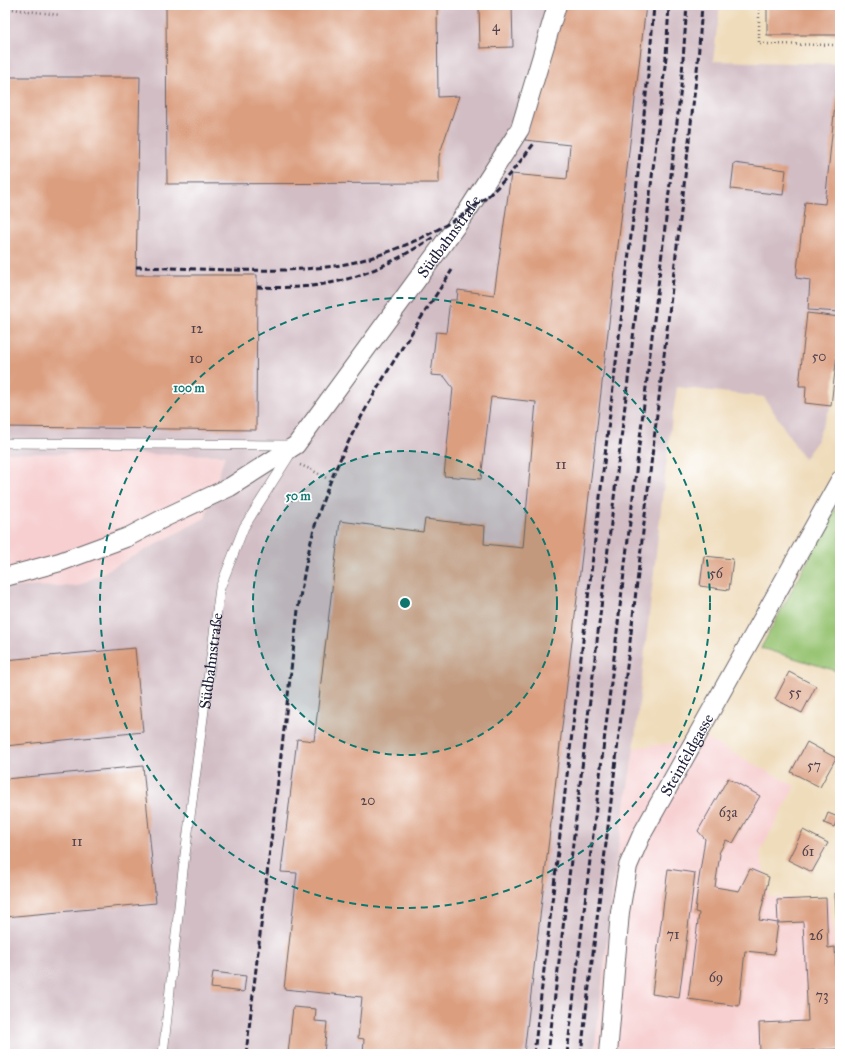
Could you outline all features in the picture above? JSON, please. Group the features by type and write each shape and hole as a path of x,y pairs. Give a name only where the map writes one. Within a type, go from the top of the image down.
{"street":[{"name":"Südbahnstraße","path":"5,577 60,562 128,537 166,517 230,487 296,445 466,213 520,129 557,5"},
{"name":"Steinfeldgasse","path":"608,1054 620,912 628,866 642,834 840,480"}],"lane":[{"path":"5,443 296,445"},
{"name":"Südbahnstraße","path":"162,1054 220,588 244,527 296,445"}],"path":[{"path":"758,5 759,44 840,45"},
{"path":"5,8 34,10 60,15"},
{"path":"287,460 310,469 326,478"}],"shaded area":[{"path":"5,5 720,5 713,61 840,64 840,328 831,406 815,444 804,459 764,397 677,387 669,439 634,748 616,863 594,1054 5,1054 5,587 78,586 205,518 225,455 5,453"},
{"path":"5,453 225,455 205,518 78,586 5,587"},
{"path":"707,739 795,786 760,852 769,897 830,900 840,1012 840,1050 791,1054 594,1054 616,863 634,748"}],"green space":[{"path":"840,500 840,672 761,648"}],"building":[{"path":"166,5 437,5 438,97 459,96 439,156 439,183 167,184"},
{"path":"479,5 512,5 513,47 480,48"},
{"path":"563,5 646,5 524,1054 363,1054 364,1039 358,1038 362,997 284,989 297,873 281,872 297,739 314,741 340,521 423,532 425,519 485,526 484,544 523,548 536,402 491,397 481,479 444,476 453,388 444,376 431,375 436,332 446,333 450,300 457,300 458,290 494,295 511,174 567,179 570,145 525,140"},
{"path":"767,5 840,5 840,35 767,35"},
{"path":"5,77 140,77 136,275 257,275 256,430 5,427"},
{"path":"837,84 840,85 840,312 808,310 810,280 796,278 805,202 825,204"},
{"path":"734,163 786,170 783,195 731,189"},
{"path":"807,313 840,317 831,406 805,403 806,386 799,386"},
{"path":"704,556 733,559 729,590 700,586"},
{"path":"135,648 143,732 5,746 5,660"},
{"path":"789,672 816,686 802,713 775,699"},
{"path":"807,742 836,758 820,787 791,772"},
{"path":"143,766 156,903 5,917 5,779"},
{"path":"728,778 760,796 733,843 726,840 719,853 715,887 739,891 750,869 769,877 759,920 778,923 774,954 745,951 739,1006 688,999 699,913 695,912 705,839 698,831"},
{"path":"828,813 838,817 834,827 824,823"},
{"path":"803,830 828,843 812,872 788,860"},
{"path":"668,869 695,873 679,998 652,994"},
{"path":"835,893 840,895 840,941 838,941"},
{"path":"826,898 828,948 835,947 840,1049 760,1053 759,1023 808,1021 803,922 778,923 777,900"},
{"path":"213,972 246,976 244,992 211,988"},
{"path":"293,1007 316,1009 315,1021 327,1022 324,1054 288,1054"}],"railway":[{"path":"534,1054 635,202 654,5"},
{"path":"548,1054 666,57 669,5"},
{"path":"567,1054 667,210 681,87 687,5"},
{"path":"581,1054 681,212 698,61 702,5"},
{"path":"136,267 279,270 326,267 368,259 433,232 472,209 501,183 535,142"},
{"path":"257,287 303,287 321,285 358,276 385,265 435,236"},
{"path":"246,1054 298,610 305,567 312,538 325,495 351,436 400,351 452,270"}]}
